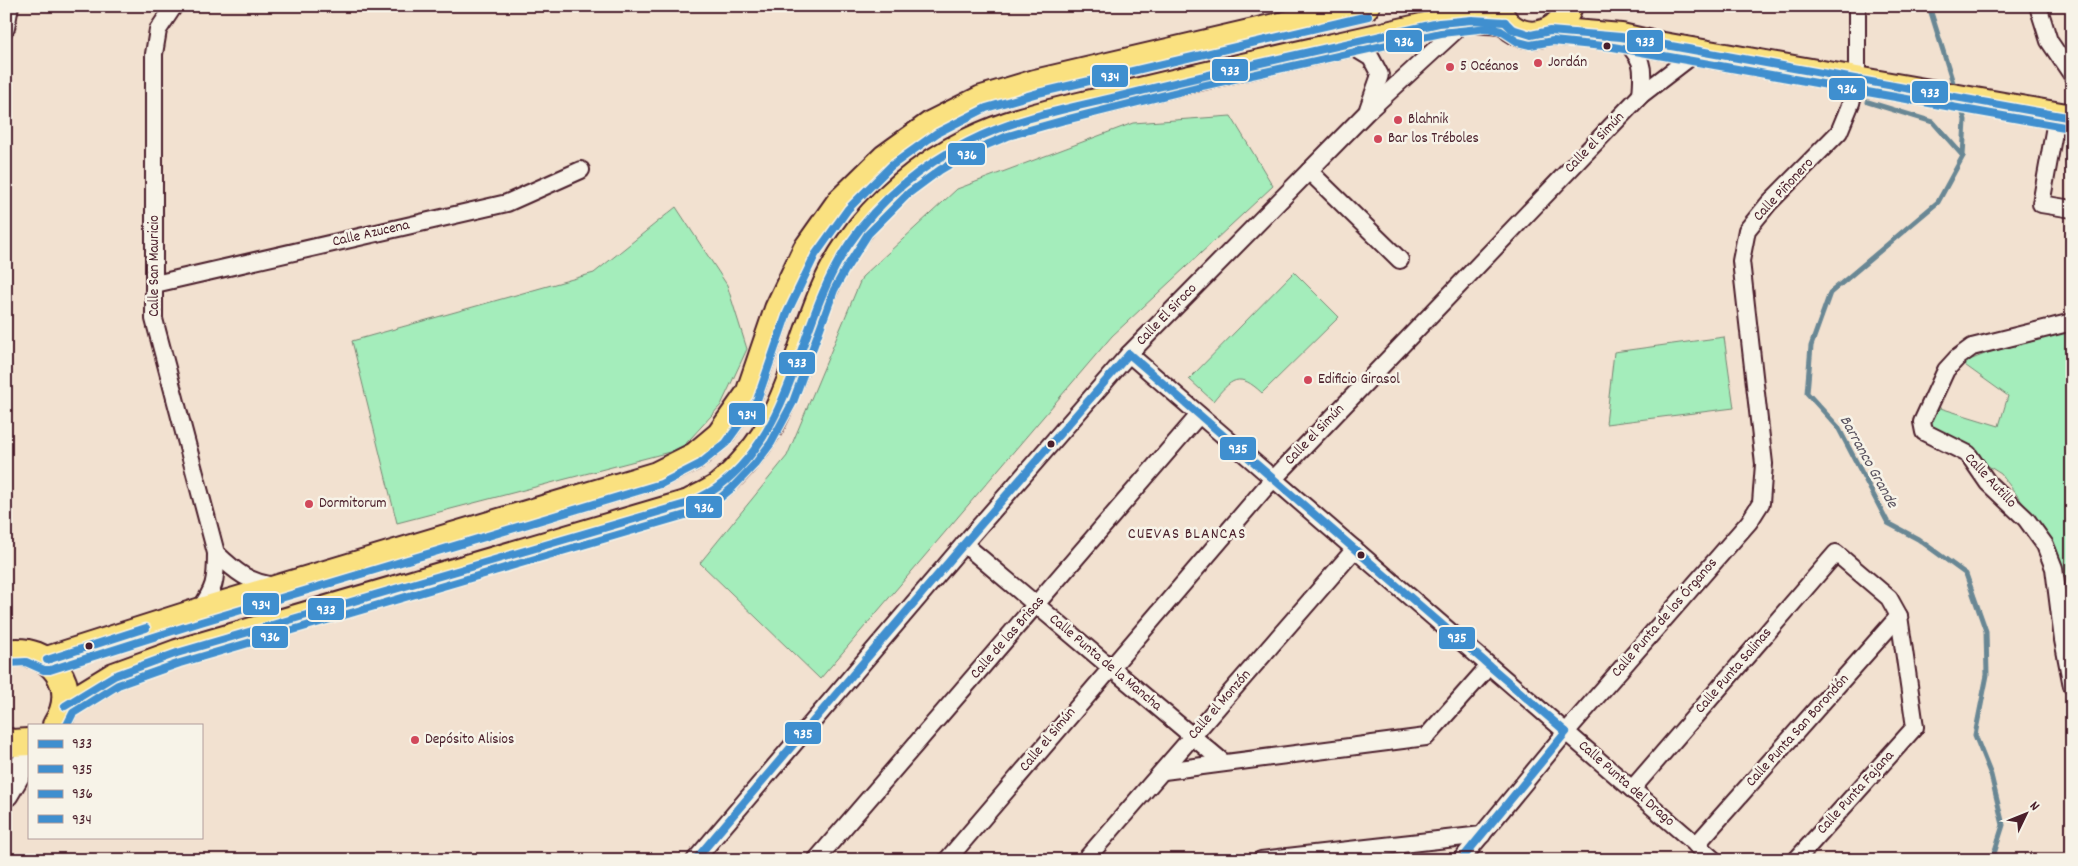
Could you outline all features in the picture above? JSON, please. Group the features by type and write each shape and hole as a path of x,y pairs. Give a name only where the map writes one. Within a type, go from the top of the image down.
{"main road":[{"path":"47,660 198,612 657,475 695,456 720,435 748,394 778,309 806,250 840,202 885,158 932,124 982,99 1035,83 1366,6"},
{"path":"1550,31 1563,20 1569,6"},
{"path":"60,715 114,676 177,653 689,503 717,487 744,462 772,422 786,392 818,298 848,244 879,207 926,167 969,141 1008,124 1220,71 1439,23 1467,19 1490,19 1501,14 1512,28 1531,35 1550,31 1621,37 2064,116"},
{"path":"10,648 34,653 47,660 57,671 64,686 60,715"},
{"path":"6,741 12,743 28,742"},
{"path":"6,794 28,757"}],"street":[{"name":"Calle San Mauricio","path":"174,6 158,30 154,54 154,319 216,553 216,580 210,595 198,612"},
{"name":"Calle Piñonero","path":"1761,503 1764,464 1741,261 1747,230 1769,203 1839,132 1851,103 1857,79 1857,6"},
{"path":"2038,6 2048,41 2072,75"},
{"name":"Calle El Siroco","path":"695,860 964,544 1130,354 1367,112 1467,19"},
{"path":"1621,37 1636,54 1644,70 1641,95"},
{"path":"1348,44 1371,58 1380,75 1367,112"},
{"name":"Calle el Simún","path":"947,860 1110,667 1274,479 1641,95 1697,52"},
{"path":"2064,116 2041,204 2072,209"},
{"name":"Calle Azucena","path":"155,284 507,203 581,170"},
{"path":"1308,171 1400,260"},
{"name":"Calle Autillo","path":"2072,322 1972,347 1957,358 1946,370 1922,422 1924,432 1968,454 1988,484 2026,519 2045,545 2054,568 2063,640 2072,686"},
{"name":"Calle Punta del Drago","path":"1130,354 1714,860"},
{"name":"Calle de las Brisas","path":"816,860 1199,415"},
{"name":"Calle Punta de los Órganos","path":"1461,860 1566,732 1749,522 1761,503"},
{"name":"Calle Punta de la Mancha","path":"964,544 1223,762"},
{"name":"Calle el Monzón","path":"1085,860 1355,549"},
{"path":"216,553 243,576 260,584 285,587"},
{"name":"Calle Punta Salinas","path":"1632,790 1836,553 1889,598 1899,616"},
{"name":"Calle Punta Fajana","path":"1796,860 1915,727 1899,616"},
{"name":"Calle Punta San Borondón","path":"1696,845 1899,616"},
{"path":"1164,771 1426,736 1489,666"},
{"path":"1261,860 1482,835"}],"green space":[{"path":"1231,116 1273,186 1112,336 820,679 700,563 787,456 862,277 957,189 1133,123"},
{"path":"676,207 727,285 747,349 721,405 681,449 397,523 352,341 594,273"},
{"path":"1294,272 1339,317 1262,393 1254,386 1241,380 1230,383 1213,401 1189,379"},
{"path":"2072,331 2072,595 2069,593 2056,547 2001,474 1930,429 1937,407 1999,426 2008,396 1962,363 1990,352"},
{"path":"1724,337 1734,408 1606,424 1614,352"}],"waterway":[{"name":"Barranco Grande","path":"1929,6 1955,89"},
{"path":"1868,102 1933,122 1963,156"},
{"name":"Barranco Grande","path":"1961,107 1965,120 1963,156 1938,202 1830,293 1811,346 1807,393 1838,427 1888,523 1918,539 1966,574 1986,631 1987,675 1975,735 1991,775 2003,825 1992,860"}],"transit line":[{"name":"934","path":"8,663 26,662 44,670 50,670 201,622 661,484 700,464 726,443 757,400 787,313 815,255 848,209 891,166 937,133 986,108 1038,93 1368,16"},
{"name":"933","path":"65,706 114,676 177,653 689,503 712,491 744,463 764,435 794,372 832,274 849,244 874,213 902,185 934,161 968,142 1006,126 1045,114 1439,23 1472,20 1505,22"},
{"name":"933","path":"1505,22 1512,29 1531,35 1550,31 1621,37 2072,118"},
{"name":"936","path":"68,724 73,713 118,685 180,663 692,513 720,498 756,463 771,443 793,402 834,290 868,234 909,193 940,170 972,151 1008,136 1202,86 1441,33 1488,28 1501,31 1518,42 1530,45 1553,41 1613,47 2070,128"},
{"name":"935","path":"1129,354 1566,732"},
{"name":"935","path":"695,860 964,544 1129,354"},
{"name":"933","path":"47,660 146,628"},
{"name":"935","path":"1461,860 1566,732"}],"place":[{"name":"Jordán","path":"1538,63"},
{"name":"5 Océanos","path":"1450,67"},
{"name":"Blahnik","path":"1398,120"},
{"name":"Bar los Tréboles","path":"1378,139"},
{"name":"Edificio Girasol","path":"1308,380"},
{"name":"Dormitorum","path":"309,504"},
{"name":"Depósito Alisios","path":"415,740"}],"district":[{"name":"CUEVAS BLANCAS","path":"1187,534"}]}
